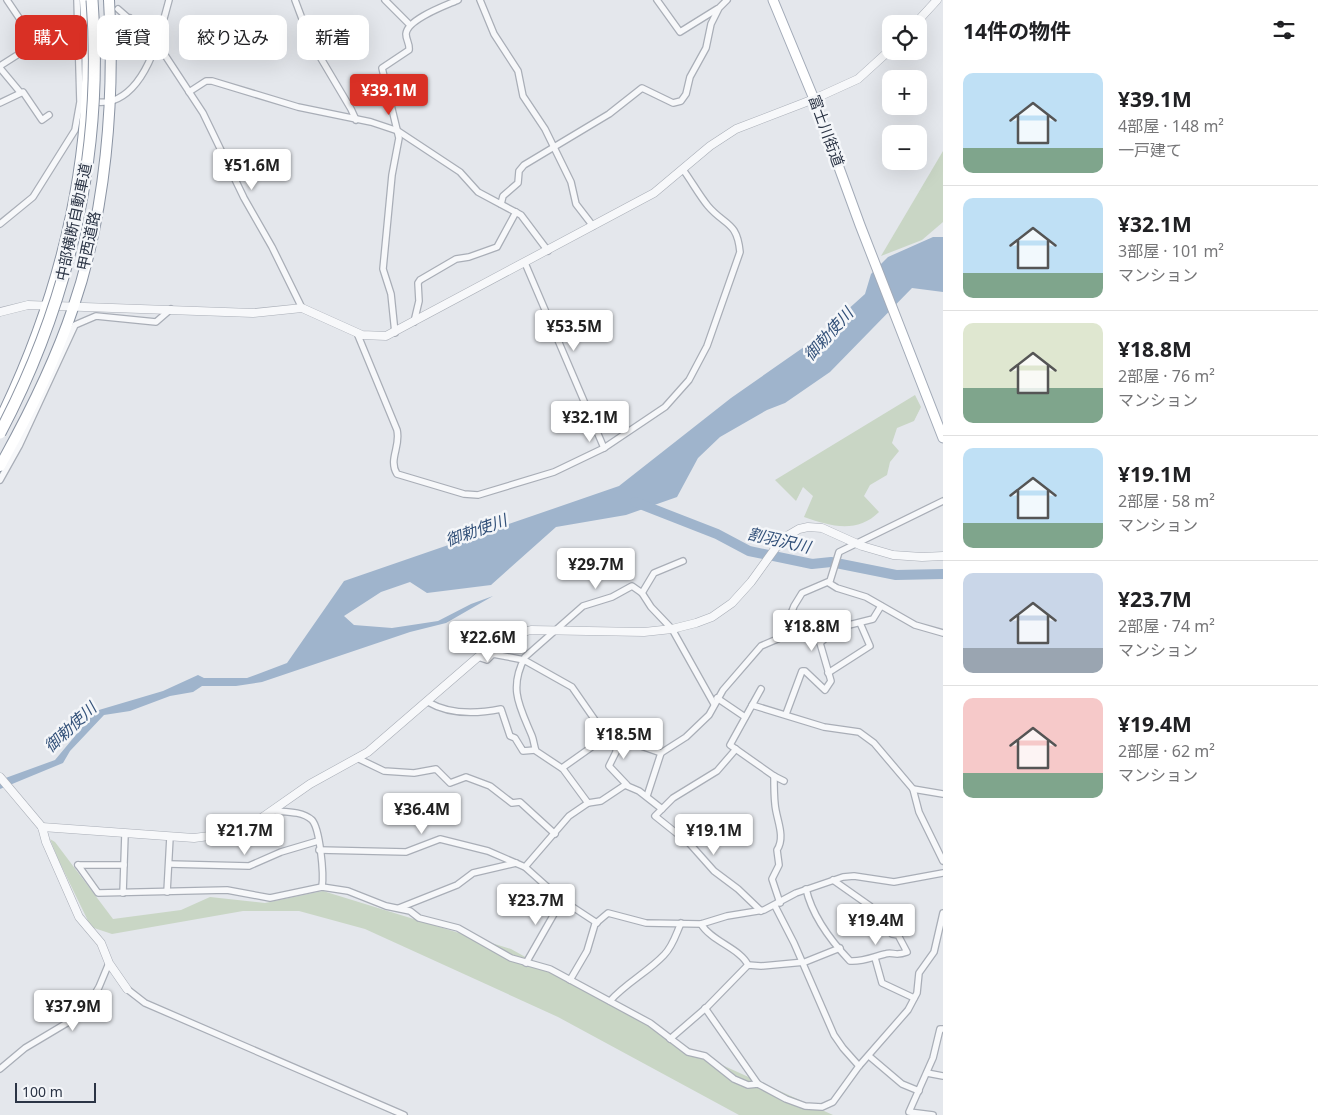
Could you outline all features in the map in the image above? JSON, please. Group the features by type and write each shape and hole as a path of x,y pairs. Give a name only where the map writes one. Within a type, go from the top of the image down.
{"highway":[{"name":"甲西道路","path":"0,420 34,346 48,306 75,199 83,152 83,102 88,55 85,0"},
{"name":"中部横断自動車道","path":"0,432 24,386 49,322 78,221 92,119 94,49 92,0"},
{"name":"甲西道路","path":"109,0 110,15"},
{"name":"甲西道路","path":"0,466 37,395 73,307 98,203 109,102 110,60"}],"main road":[{"name":"富士川街道","path":"773,0 814,99 923,386 940,420"},
{"path":"940,420 943,438"}],"street":[{"path":"7,0 36,44 0,67 20,92 23,92 42,120 49,115"},
{"path":"0,224 33,197 75,130 83,102 77,0"},
{"path":"165,15 169,0"},
{"path":"295,0 310,40 356,120"},
{"path":"385,0 410,25"},
{"path":"395,333 391,294 383,269 383,261 398,131 382,71 385,65 409,50 406,34 410,25 442,5 458,0"},
{"path":"480,0 494,34 518,71 523,96 553,146 571,182 576,204 593,226"},
{"path":"657,0 680,32 719,8 727,0"},
{"path":"923,15 937,0"},
{"path":"501,204 503,196 518,183 521,167 609,114 642,88 673,103 681,101 686,94 690,76 706,48 708,32 719,8"},
{"path":"118,9 126,15"},
{"path":"0,312 28,305 263,313 302,308 323,315 358,333 379,337 395,333 654,193 684,171 710,146 736,129 814,99 858,79 882,57"},
{"path":"83,102 109,102 119,98 132,87 150,60"},
{"path":"168,60 214,134 244,198 272,247 302,308"},
{"path":"189,92 206,82 212,81 246,93 379,124 398,131 460,172 478,192 516,212 525,219 548,251"},
{"path":"0,103 20,92"},
{"path":"358,333 398,430 400,441 393,460 393,467 397,474 470,496 478,495 554,472 604,448 666,407 684,386 707,346 740,252 734,230 707,204 684,171"},
{"path":"414,323 419,301 418,283 420,280 456,258 470,257 497,247 516,212"},
{"path":"525,263 604,448"},
{"path":"0,480 19,446 75,325 96,316 156,322 170,309"},
{"path":"647,796 661,753 709,716 716,701 762,646 782,637 794,606 802,593 829,583 833,576 836,556 839,552 943,501"},
{"path":"42,827 194,838 224,834 250,826 310,784 357,758 382,741 478,657 509,636 531,630 644,632 672,629 712,617 732,603 751,582 782,539 808,527 822,528 856,543 893,555 922,558 943,556"},
{"path":"642,593 654,573 684,561"},
{"path":"829,583 837,588 866,597 915,625 943,634"},
{"path":"535,750 533,738 516,698 524,660 554,630 583,606 612,597 632,586 642,593 651,607 672,629 716,701 745,717"},
{"path":"786,714 802,671 804,670 825,690 831,681 820,643 837,628 873,619 881,606"},
{"path":"828,674 870,646 860,623"},
{"path":"478,657 487,660 493,654 499,654 524,660 572,687 586,709 610,734 617,738"},
{"path":"761,689 730,745 784,781"},
{"path":"428,702 444,710 474,714 501,709 510,736 515,738 522,750 535,750 562,768 588,803"},
{"path":"752,705 824,727 859,732 867,737 913,789 919,812 943,861"},
{"path":"617,738 627,732 641,746 661,753"},
{"path":"562,768 610,734"},
{"path":"617,738 616,752 609,766 627,785 647,796 662,809"},
{"path":"736,749 717,771 673,798 655,816 685,839 714,871 738,888 761,911"},
{"path":"357,758 384,771 414,773 436,769 450,783 466,776 490,786 512,803 520,802 555,834"},
{"path":"774,776 774,805 781,831 780,846 777,850 779,866 772,875 778,904 834,1035 859,1066"},
{"path":"0,777 42,827 46,842 79,917 102,943 109,963 127,989 145,1003 404,1115"},
{"path":"525,867 569,816 588,803 601,801 627,785"},
{"path":"913,789 943,794"},
{"path":"274,811 305,816 315,825 320,850 322,887"},
{"path":"123,893 125,834"},
{"path":"168,892 170,837"},
{"path":"320,850 406,852 440,840 488,851 525,867 562,900 597,923"},
{"path":"169,864 249,866 281,852 318,841"},
{"path":"399,908 457,885 473,873 516,863"},
{"path":"124,865 78,865 98,894 227,890 270,898 322,887 348,891 386,906 410,911 419,918 458,928 511,958 550,970 650,1023 688,1052 705,1056 734,1078 748,1084 758,1084"},
{"path":"570,980 587,951 591,934 597,923 608,913 646,923 701,924 727,916 761,911 806,889 833,880 854,876 894,882 943,873"},
{"path":"806,889 811,903 831,938 850,961 875,958 888,953 897,956 907,952 898,935 892,934 870,906 833,880"},
{"path":"526,963 562,900"},
{"path":"705,1008 758,1084 786,1099 805,1106 822,1108 833,1102 859,1066 901,1020 914,998 919,973 934,952 941,932 943,913"},
{"path":"610,1001 623,987 640,976 665,954 673,943 680,923"},
{"path":"701,924 727,947 746,960 748,965"},
{"path":"670,1039 705,1008 748,965 802,962 840,948"},
{"path":"875,958 882,983 914,998"},
{"path":"0,1069 25,1048 86,1010 99,988 109,963"},
{"path":"933,1115 909,1112 927,1073 936,1048 940,1029 943,1029"},
{"path":"936,1048 943,1049"},
{"path":"869,1056 902,1084 919,1090"},
{"path":"927,1073 943,1076"}],"green space":[{"path":"943,151 943,222 922,240 881,256"},
{"path":"915,395 921,407 914,421 897,428 892,443 899,451 890,462 887,475 870,485 864,496 879,512 871,519 852,526 833,525 804,517 813,496 803,487 796,501 775,480"},
{"path":"50,839 55,842 113,919 181,910 210,897 265,903 323,891 511,949 711,1060 833,1115 739,1115 558,1017 365,929 299,911 243,911 112,934 91,927"}],"water":[{"name":"御勅使川","path":"933,237 943,237 943,292 912,288 830,372 785,403 767,410 720,437 698,458 677,497 626,515 556,527 491,585 427,593 410,582 381,592 344,616 354,625 392,628 438,621 471,604 493,596 446,623 410,632 262,682 236,686 202,686 193,692 170,696 130,711 104,715 70,751 63,763 0,789 0,780 55,760 90,718 82,715 163,691 198,675 204,678 247,678 287,663 344,581 619,486 731,398 814,340 865,294 871,274 888,257"}],"waterway":[{"name":"割羽沢川","path":"635,502 717,534 749,551 812,564 831,562 896,575 943,574"}]}
